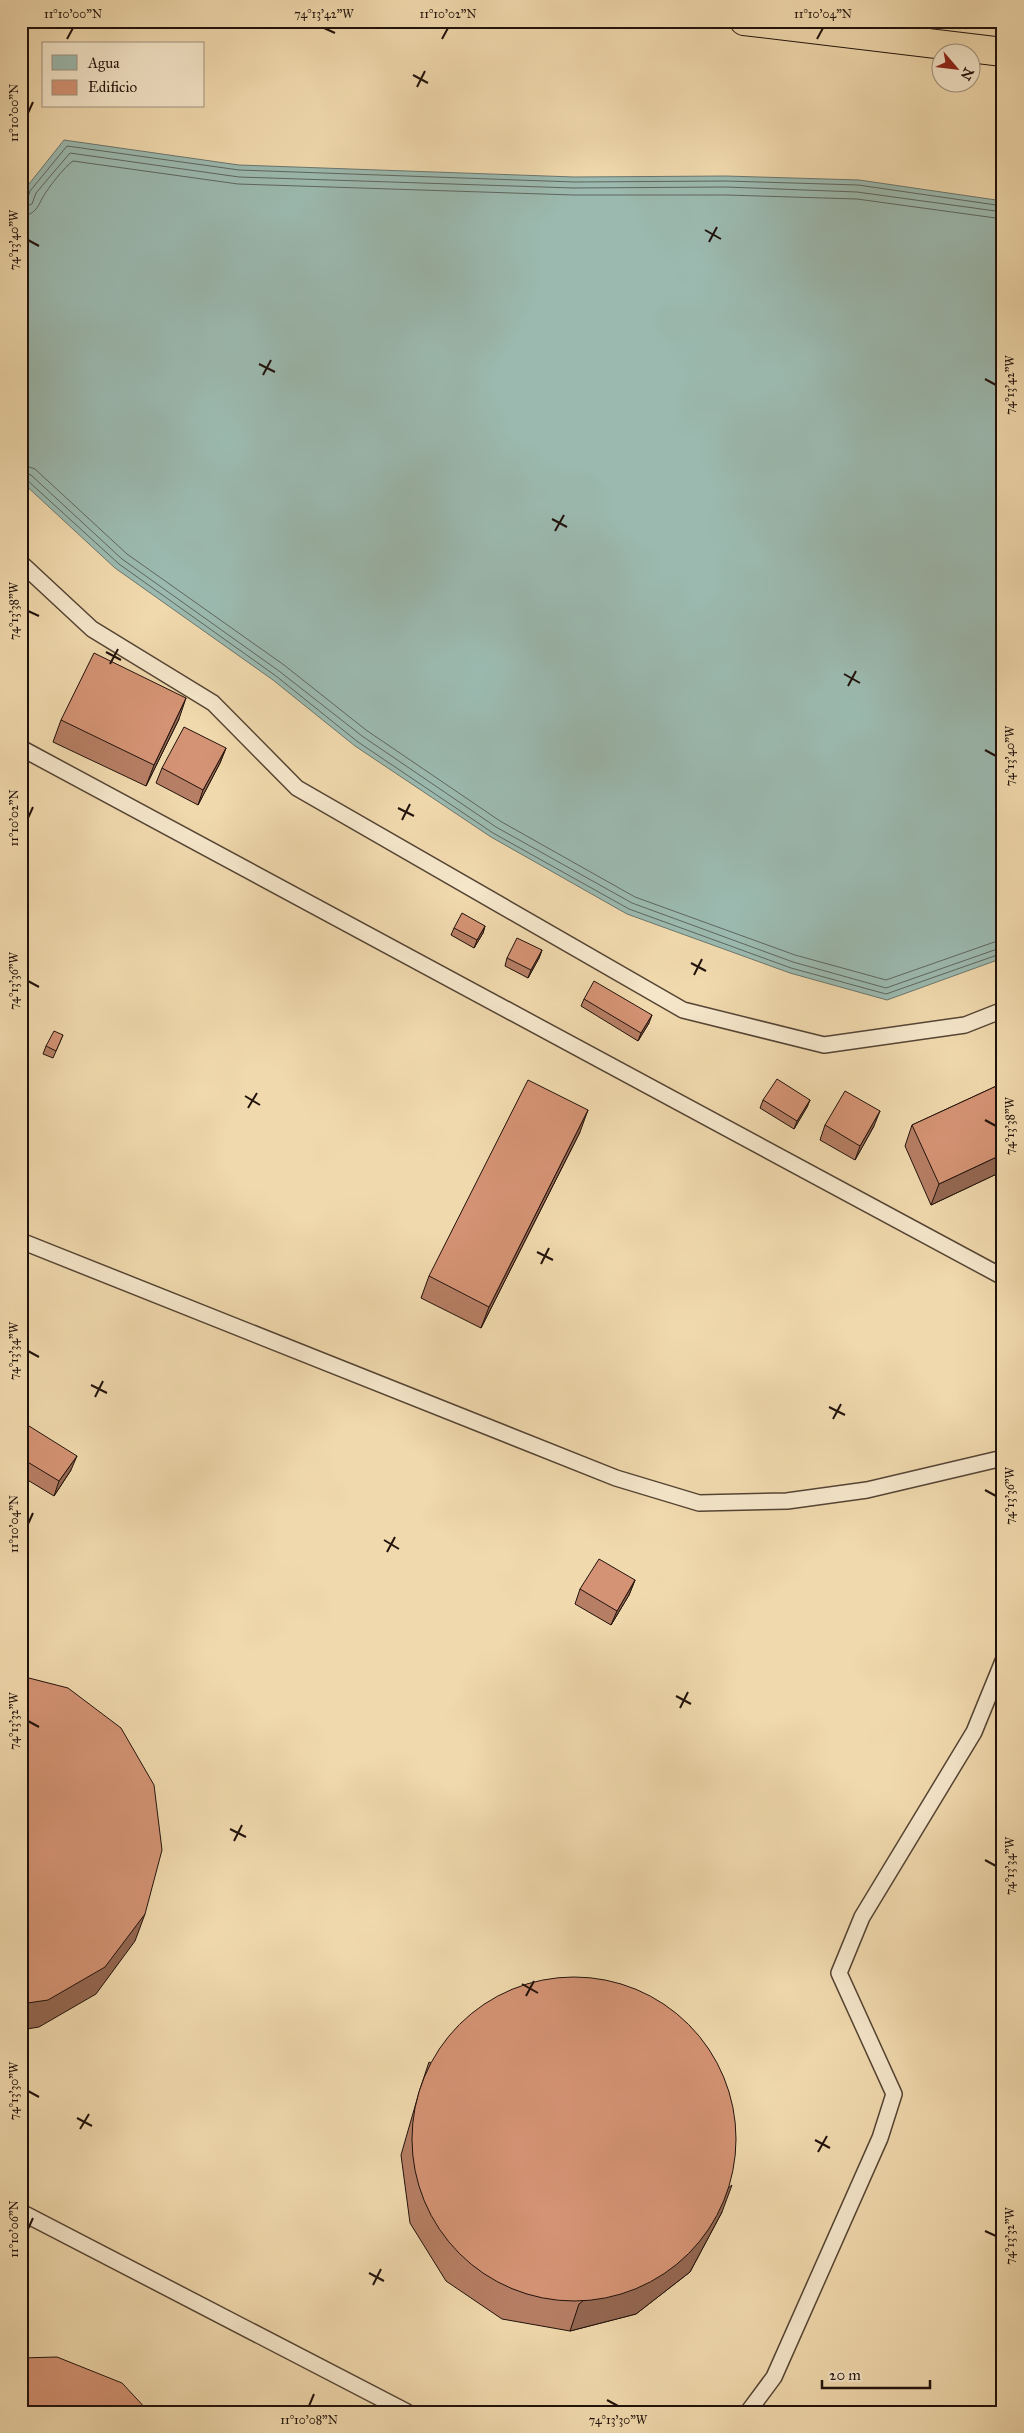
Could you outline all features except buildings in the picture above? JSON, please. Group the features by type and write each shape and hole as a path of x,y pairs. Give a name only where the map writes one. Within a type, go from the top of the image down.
{"highway":[{"path":"744,21 1003,52"}],"lane":[{"path":"21,563 92,629 213,703 297,788 683,1010 824,1045 965,1025 1003,1010"},
{"path":"21,748 1003,1277"},
{"path":"21,1242 616,1478 698,1503 787,1501 867,1490 1003,1458"},
{"path":"748,2412 774,2376 880,2138 894,2094 839,1972 862,1917 974,1732 1003,1661"},
{"path":"21,2212 406,2412"}],"water":[{"path":"64,140 239,165 574,177 726,176 859,180 1003,201 1003,958 887,1000 790,973 627,914 491,837 355,746 273,680 115,568 21,481 21,207 25,189"}]}
